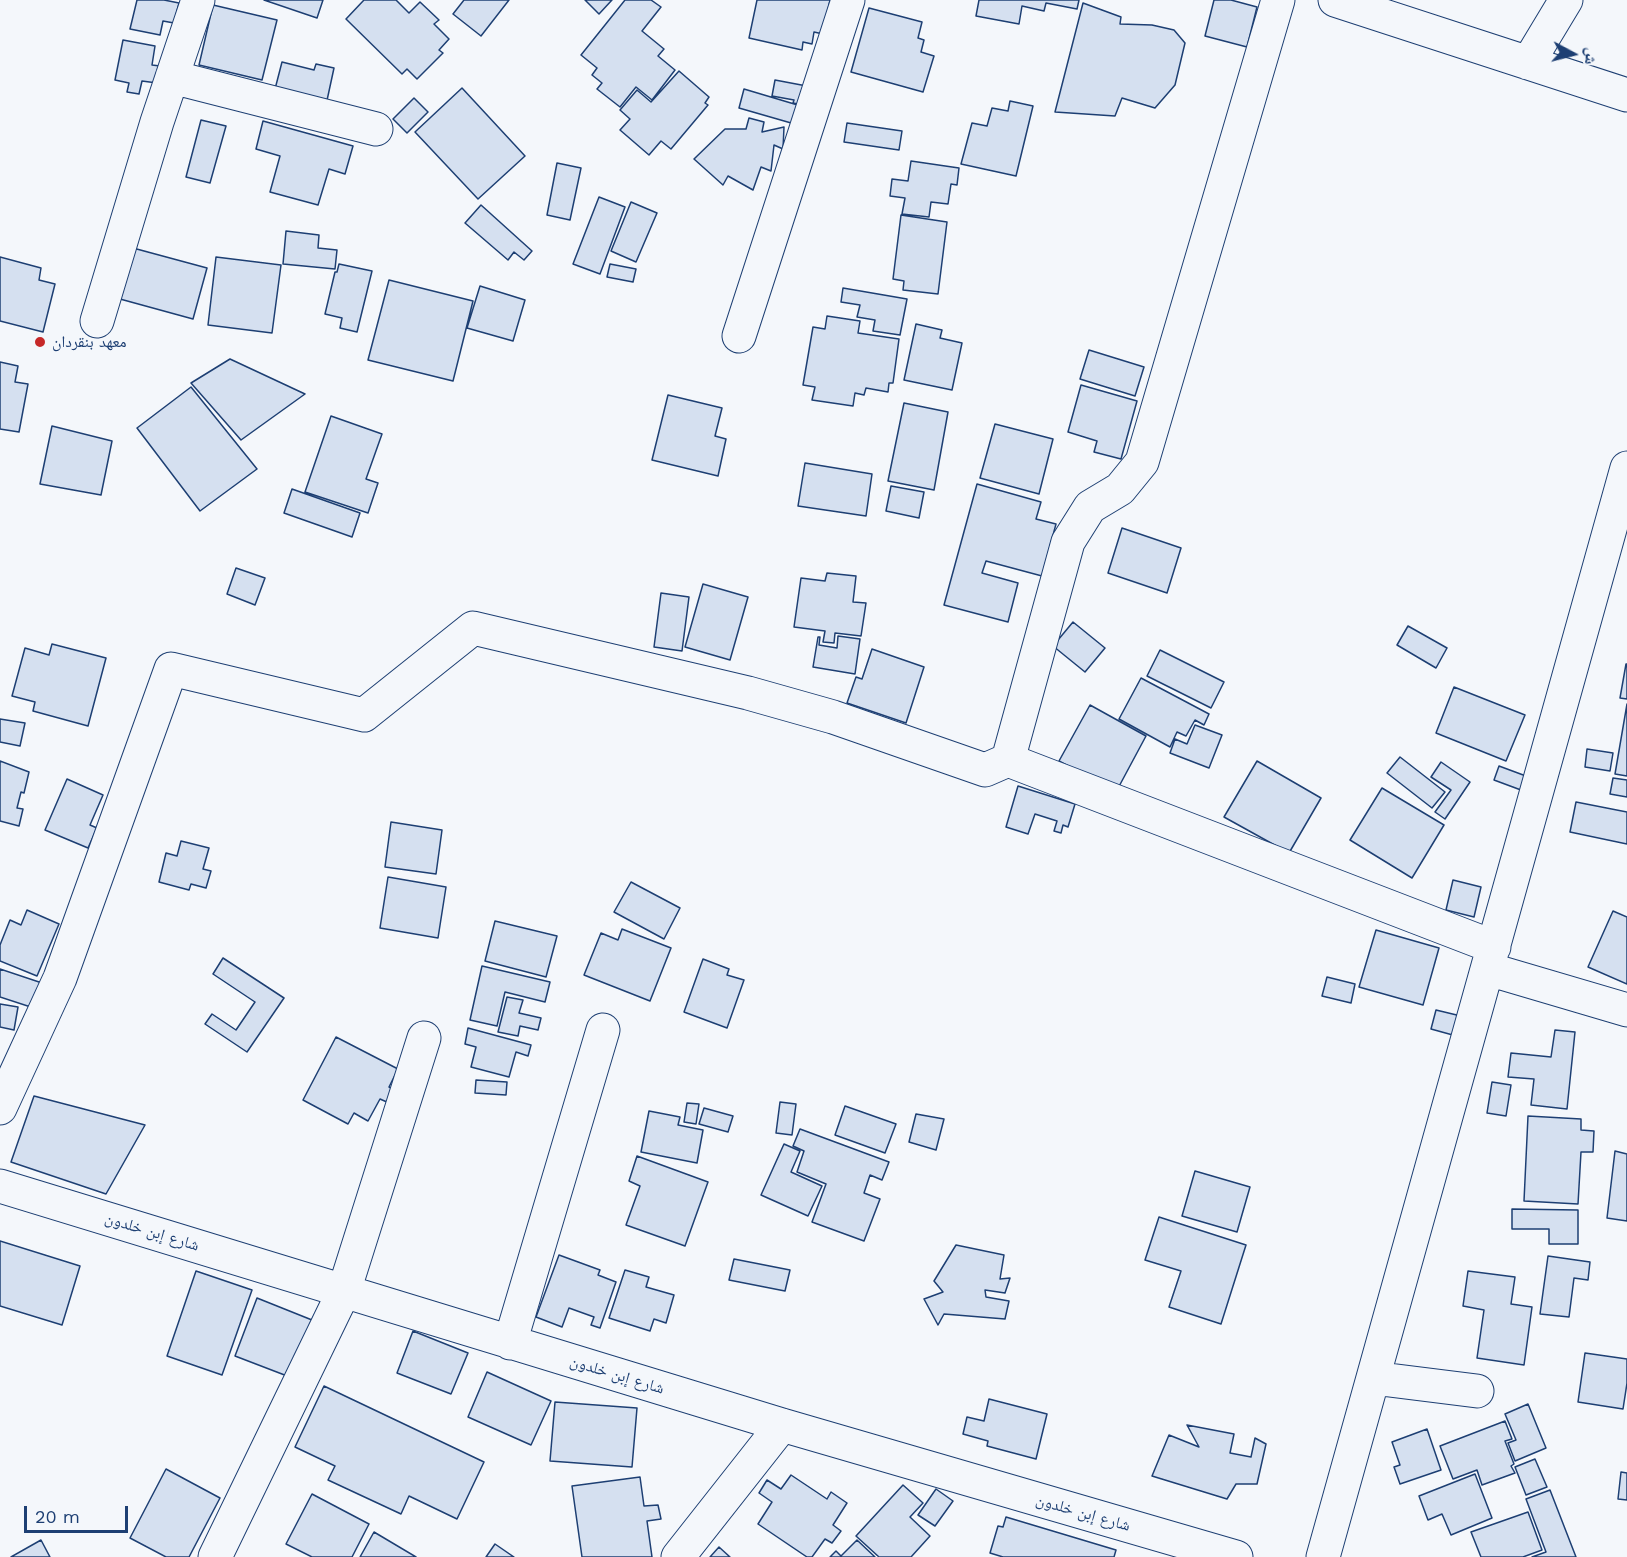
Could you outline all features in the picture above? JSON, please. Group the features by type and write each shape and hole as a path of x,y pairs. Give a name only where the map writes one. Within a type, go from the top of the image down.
{"street":[{"path":"97,321 198,0"},
{"path":"739,336 848,0"},
{"path":"1008,760 1068,542 1090,507 1120,489 1142,462 1278,0"},
{"path":"1335,0 1627,95"},
{"path":"1528,63 1566,0"},
{"path":"172,77 376,129"},
{"path":"1323,1557 1624,488"},
{"path":"0,1108 60,978 171,669 364,715 473,628 748,693 812,711 985,770 1008,760 1491,958 1627,1010"},
{"path":"510,1342 603,1030"},
{"path":"215,1557 344,1292 424,1038"},
{"name":"شارع إبن خلدون","path":"0,1186 782,1425 1236,1557"},
{"path":"1373,1378 1477,1391"},
{"path":"678,1557 782,1425"}],"building":[{"path":"137,0 164,0 179,3 174,23 163,21 160,35 130,29"},
{"path":"264,0 323,0 317,18"},
{"path":"364,0 396,0 409,13 420,2 439,20 434,24 449,39 439,50 443,53 417,79 407,69 402,74 346,19"},
{"path":"464,0 509,0 481,36 453,14"},
{"path":"585,0 612,0 599,14"},
{"path":"625,0 651,0 661,7 642,31 664,49 658,56 675,70 652,100 636,87 620,107 597,89 602,83 592,75 597,68 581,55"},
{"path":"757,0 830,0 823,34 814,32 812,44 803,42 802,50 749,38"},
{"path":"979,0 1079,0 1077,9 1046,3 1044,11 1022,6 1019,24 976,16"},
{"path":"1214,0 1231,0 1257,7 1247,47 1205,36"},
{"path":"1083,3 1121,17 1120,24 1152,25 1174,30 1185,43 1175,85 1155,108 1122,98 1115,116 1055,112"},
{"path":"213,5 277,20 262,80 199,65"},
{"path":"869,8 922,22 918,38 924,40 921,52 934,56 923,92 851,72"},
{"path":"123,40 155,46 152,65 160,66 157,83 142,81 139,94 127,92 129,83 115,80"},
{"path":"282,62 314,70 316,64 334,68 326,105 274,93"},
{"path":"679,71 709,97 705,103 708,105 671,149 661,141 649,155 620,130 630,119 620,110 637,90 651,102"},
{"path":"775,80 812,87 808,106 793,103 794,100 772,96"},
{"path":"462,88 525,156 478,199 415,132"},
{"path":"744,89 811,109 805,127 739,108"},
{"path":"414,98 428,112 407,133 393,119"},
{"path":"1010,101 1033,106 1016,176 961,164 972,123 987,126 992,108 1008,111"},
{"path":"749,118 764,122 762,132 784,127 783,149 774,145 771,171 761,167 753,190 728,176 723,185 694,159 725,129 746,129"},
{"path":"201,120 226,126 210,183 186,177"},
{"path":"263,121 353,146 345,174 329,169 318,205 270,192 280,156 256,149"},
{"path":"847,123 902,131 899,150 844,142"},
{"path":"911,161 959,168 957,185 951,184 948,204 931,202 929,217 902,214 905,198 890,196 892,179 908,181"},
{"path":"557,163 581,168 570,220 547,215"},
{"path":"599,197 625,207 600,274 573,264"},
{"path":"631,202 657,213 636,262 611,251"},
{"path":"481,205 532,251 524,260 514,252 508,260 465,223"},
{"path":"901,215 947,222 938,294 903,290 904,281 893,279"},
{"path":"286,231 319,235 318,248 337,250 335,269 283,264"},
{"path":"133,248 207,268 193,319 120,299"},
{"path":"0,257 41,268 39,280 55,284 43,332 0,321"},
{"path":"216,257 281,265 272,333 208,325"},
{"path":"339,264 372,271 357,332 340,328 342,318 325,314"},
{"path":"610,264 636,269 633,282 607,277"},
{"path":"389,280 473,301 453,381 368,360"},
{"path":"480,286 525,300 513,341 467,328"},
{"path":"843,288 907,299 900,335 873,331 875,320 857,317 860,305 841,302"},
{"path":"827,316 860,321 858,333 899,339 893,383 889,383 888,392 866,388 864,395 855,393 853,406 812,400 815,387 803,385 813,327 825,329"},
{"path":"916,324 942,330 940,338 962,343 952,390 904,380"},
{"path":"1089,350 1144,367 1135,396 1080,379"},
{"path":"230,359 305,394 241,440 191,383"},
{"path":"0,362 18,366 15,382 28,384 19,432 0,429"},
{"path":"1081,385 1137,401 1121,459 1094,452 1097,441 1068,432"},
{"path":"191,387 257,469 200,511 137,428"},
{"path":"668,395 722,408 715,436 726,439 718,476 652,460"},
{"path":"904,403 948,412 934,490 888,481"},
{"path":"331,416 382,434 366,479 378,483 368,513 305,492"},
{"path":"995,424 1053,439 1039,494 980,478"},
{"path":"52,426 112,441 101,495 40,484"},
{"path":"805,463 872,474 866,516 798,506"},
{"path":"977,484 1041,502 1036,519 1056,524 1042,576 986,561 982,573 1018,583 1008,622 944,605"},
{"path":"891,486 924,492 919,518 886,511"},
{"path":"292,489 360,513 352,537 284,513"},
{"path":"1122,528 1181,548 1167,593 1108,573"},
{"path":"236,568 265,578 255,605 227,594"},
{"path":"827,573 856,576 853,602 866,603 861,636 835,633 834,643 823,642 825,631 794,627 801,578 825,581"},
{"path":"703,584 748,597 730,660 685,647"},
{"path":"661,593 689,597 682,651 654,647"},
{"path":"1073,622 1105,648 1085,672 1053,646"},
{"path":"1408,626 1447,648 1436,668 1397,645"},
{"path":"838,636 860,639 855,674 813,667 818,637 820,637 819,645 837,648"},
{"path":"52,644 106,658 88,726 33,711 35,702 12,696 25,648 49,655"},
{"path":"872,649 924,667 906,723 847,703 856,677 862,679"},
{"path":"1160,650 1224,682 1211,708 1147,676"},
{"path":"1627,664 1627,699 1620,698"},
{"path":"1141,678 1209,714 1204,725 1195,720 1186,736 1177,732 1170,747 1119,719"},
{"path":"1454,687 1525,715 1506,761 1436,733"},
{"path":"1627,704 1627,776 1615,774"},
{"path":"1090,705 1146,736 1116,792 1059,761"},
{"path":"0,719 25,723 20,746 0,742"},
{"path":"1195,725 1222,735 1209,768 1170,753 1175,739 1187,744"},
{"path":"1587,749 1613,753 1610,771 1585,767"},
{"path":"1400,757 1445,792 1432,808 1387,773"},
{"path":"0,761 29,772 24,793 21,792 17,808 23,809 19,826 0,821"},
{"path":"1257,761 1321,798 1289,853 1224,817"},
{"path":"1441,762 1470,782 1445,819 1435,812 1451,790 1431,777"},
{"path":"1499,766 1534,779 1529,793 1494,780"},
{"path":"1613,778 1627,780 1627,797 1610,794"},
{"path":"67,779 103,795 90,825 97,828 88,848 45,830"},
{"path":"1018,786 1075,804 1068,827 1063,825 1061,833 1054,831 1057,821 1035,814 1028,834 1006,827"},
{"path":"1382,788 1444,825 1412,878 1350,840"},
{"path":"1576,802 1627,812 1627,844 1570,832"},
{"path":"391,822 442,830 436,874 385,867"},
{"path":"181,841 209,848 203,869 211,871 206,888 191,884 189,890 159,882 166,853 177,856"},
{"path":"388,877 446,887 438,938 380,928"},
{"path":"1453,880 1481,887 1474,917 1446,910"},
{"path":"631,882 680,908 664,939 614,912"},
{"path":"27,910 59,924 37,976 0,961 0,945 10,920 21,925"},
{"path":"1613,911 1627,917 1627,984 1588,967"},
{"path":"495,921 557,936 546,977 485,961"},
{"path":"622,929 671,948 650,1001 584,975 601,933 618,940"},
{"path":"1376,930 1439,948 1423,1005 1359,987"},
{"path":"223,958 284,998 247,1052 205,1024 212,1014 236,1030 255,1002 213,974"},
{"path":"703,959 729,969 727,975 744,980 727,1028 684,1012"},
{"path":"482,966 550,982 545,1002 505,992 497,1026 470,1020"},
{"path":"0,969 51,986 43,1011 0,997"},
{"path":"1327,977 1355,984 1351,1003 1322,996"},
{"path":"507,997 523,1000 519,1013 541,1018 538,1030 520,1026 518,1036 498,1032"},
{"path":"0,1004 18,1007 14,1030 0,1027"},
{"path":"1436,1010 1465,1017 1460,1037 1431,1029"},
{"path":"468,1028 531,1045 528,1056 516,1052 509,1077 471,1067 476,1047 465,1044"},
{"path":"1555,1030 1575,1032 1567,1109 1531,1105 1534,1079 1508,1077 1511,1053 1551,1057"},
{"path":"336,1037 398,1069 389,1087 402,1094 396,1106 380,1099 368,1121 354,1113 348,1124 303,1100"},
{"path":"476,1080 507,1082 506,1095 475,1093"},
{"path":"1492,1082 1511,1085 1506,1116 1487,1113"},
{"path":"34,1096 145,1125 106,1194 11,1162"},
{"path":"780,1102 796,1104 792,1135 776,1133"},
{"path":"687,1103 699,1104 696,1124 684,1122"},
{"path":"845,1106 896,1124 885,1153 835,1135"},
{"path":"704,1108 733,1116 728,1132 699,1124"},
{"path":"649,1111 680,1117 678,1125 703,1130 697,1163 641,1152"},
{"path":"916,1114 944,1119 936,1150 909,1142"},
{"path":"1528,1116 1581,1119 1581,1130 1594,1131 1593,1152 1581,1152 1578,1204 1524,1201"},
{"path":"800,1129 889,1162 882,1180 870,1175 864,1193 880,1199 864,1241 812,1222 826,1184 797,1172 804,1151 793,1146"},
{"path":"784,1144 800,1151 791,1172 822,1186 808,1216 761,1195"},
{"path":"1615,1151 1627,1154 1627,1221 1607,1218"},
{"path":"637,1156 708,1182 685,1246 626,1225 640,1186 629,1181"},
{"path":"1195,1171 1250,1187 1237,1232 1182,1216"},
{"path":"1512,1209 1578,1210 1578,1244 1549,1244 1549,1229 1512,1229"},
{"path":"1159,1217 1246,1245 1221,1324 1169,1307 1181,1271 1145,1260"},
{"path":"0,1241 80,1266 62,1325 0,1306"},
{"path":"956,1245 1004,1255 1000,1279 1010,1278 1005,1293 985,1290 986,1297 1009,1301 1005,1319 944,1314 938,1325 924,1299 943,1292 934,1281"},
{"path":"559,1255 600,1270 598,1275 616,1282 600,1328 591,1325 594,1317 569,1308 562,1327 536,1317"},
{"path":"1548,1256 1590,1262 1588,1280 1574,1278 1569,1317 1540,1314"},
{"path":"734,1259 790,1270 785,1291 729,1280"},
{"path":"625,1270 649,1277 646,1287 674,1295 666,1323 654,1319 650,1331 609,1318"},
{"path":"196,1271 252,1290 222,1375 167,1356"},
{"path":"1468,1271 1515,1277 1511,1304 1532,1307 1524,1365 1477,1358 1484,1310 1463,1306"},
{"path":"257,1298 317,1322 295,1379 235,1356"},
{"path":"413,1331 468,1353 451,1394 397,1373"},
{"path":"1585,1353 1627,1359 1627,1383 1623,1409 1578,1402"},
{"path":"487,1372 551,1401 531,1445 468,1417"},
{"path":"324,1386 484,1462 457,1519 409,1496 401,1514 328,1480 335,1466 295,1447"},
{"path":"989,1399 1047,1414 1036,1459 987,1446 988,1441 963,1434 967,1417 984,1421"},
{"path":"555,1402 637,1408 632,1467 550,1461"},
{"path":"1528,1404 1546,1448 1515,1461 1508,1443 1516,1440 1505,1414"},
{"path":"1505,1421 1512,1439 1505,1441 1515,1473 1482,1485 1477,1470 1453,1479 1440,1446"},
{"path":"1187,1425 1234,1434 1230,1453 1251,1457 1255,1438 1266,1444 1257,1484 1236,1484 1227,1499 1152,1476 1169,1435 1199,1447"},
{"path":"1427,1429 1441,1470 1400,1484 1394,1467 1400,1465 1392,1442"},
{"path":"1535,1459 1547,1487 1526,1495 1515,1467"},
{"path":"166,1469 220,1498 189,1557 166,1557 130,1538"},
{"path":"1621,1472 1627,1473 1627,1500 1618,1499"},
{"path":"1475,1474 1492,1518 1451,1535 1442,1514 1428,1520 1419,1496"},
{"path":"791,1475 827,1499 831,1492 847,1503 833,1525 841,1531 832,1543 825,1539 812,1557 807,1557 758,1524 772,1502 759,1493 767,1480 781,1489"},
{"path":"640,1477 644,1506 658,1505 661,1519 647,1521 652,1557 582,1557 572,1486"},
{"path":"903,1485 923,1503 910,1517 930,1536 911,1557 879,1557 856,1536"},
{"path":"936,1489 953,1501 935,1526 918,1515"},
{"path":"1550,1490 1576,1557 1532,1557 1546,1552 1526,1499"},
{"path":"312,1494 369,1524 352,1557 312,1557 286,1544"},
{"path":"1528,1512 1542,1550 1523,1557 1481,1557 1471,1532"},
{"path":"1006,1517 1116,1550 1114,1557 1003,1557 990,1553 998,1526 1003,1527"},
{"path":"374,1532 416,1557 360,1557"},
{"path":"41,1540 50,1557 11,1557"},
{"path":"857,1540 875,1557 830,1557 836,1551 841,1556"},
{"path":"495,1544 514,1557 486,1557"},
{"path":"719,1547 730,1557 710,1557"}],"place":[{"name":"معهد بنقردان","path":"40,342"}]}
